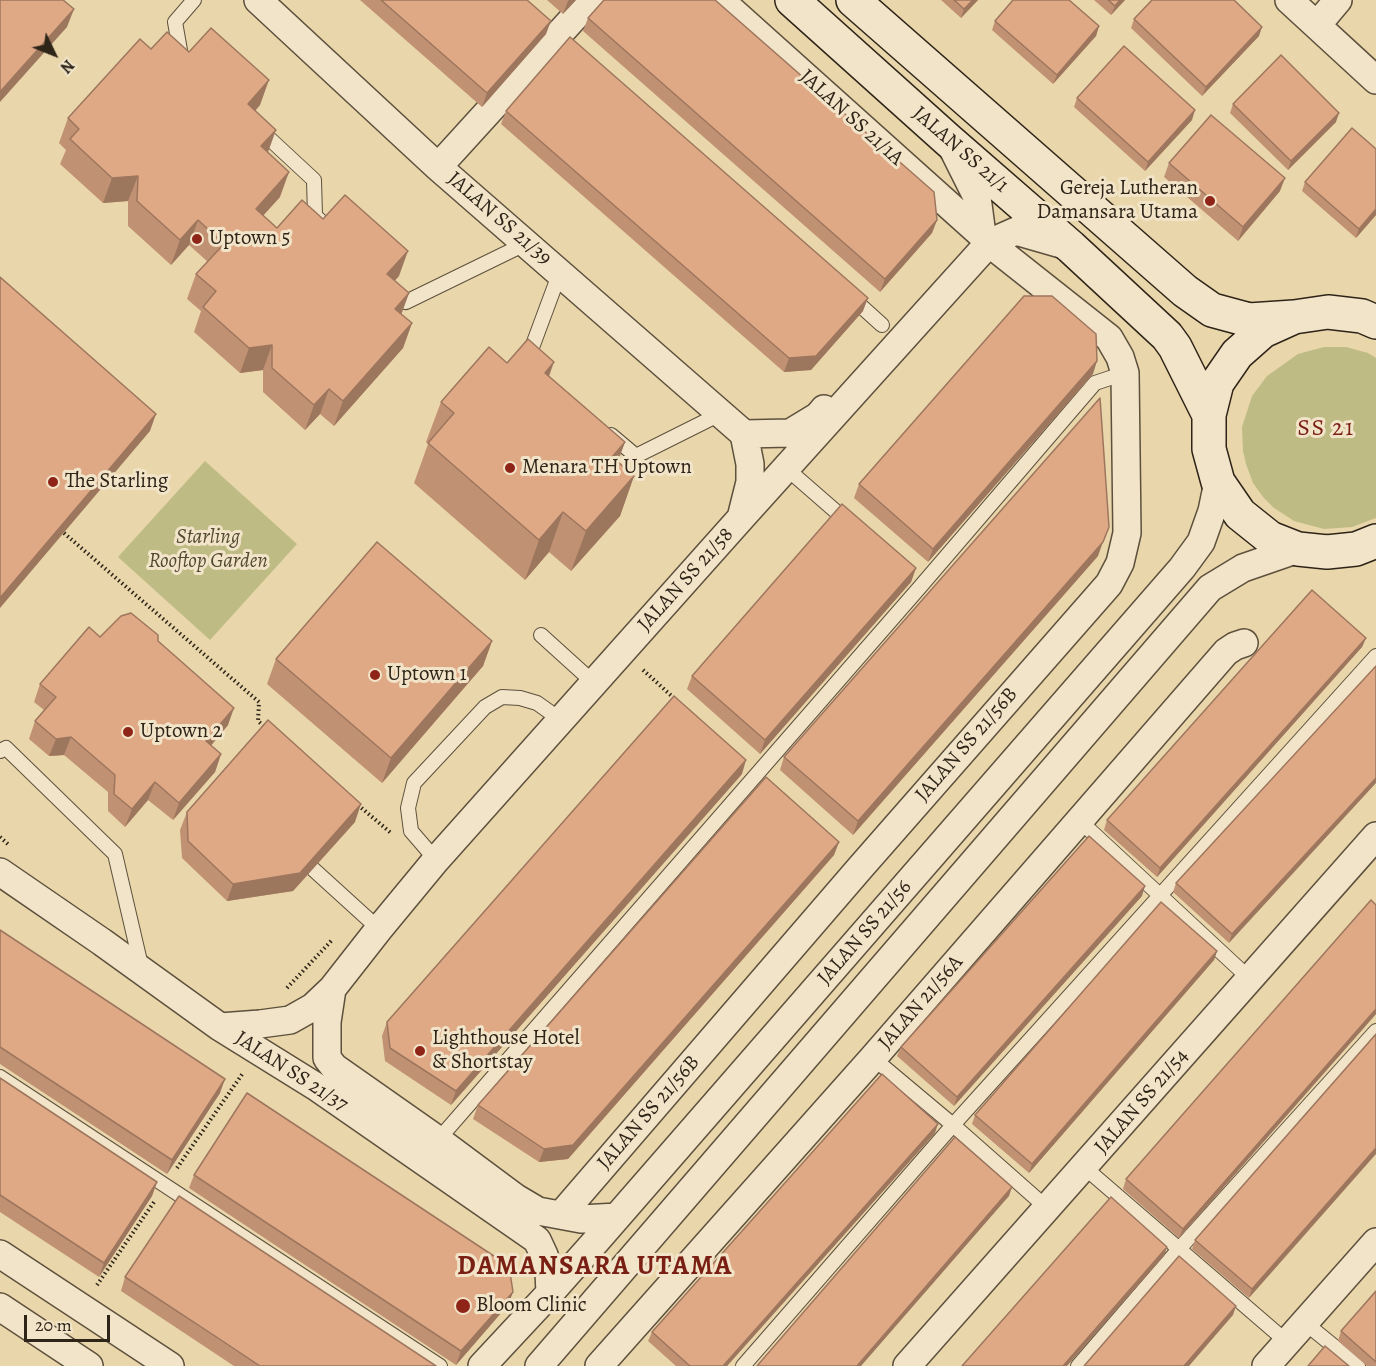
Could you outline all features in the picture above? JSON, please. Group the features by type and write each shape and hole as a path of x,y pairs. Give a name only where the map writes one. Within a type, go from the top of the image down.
{"street":[{"name":"JALAN SS 21/39","path":"258,0 438,167 744,434"},
{"path":"438,167 590,0"},
{"name":"JALAN SS 21/1A","path":"720,0 986,239"},
{"name":"JALAN SS 21/1","path":"792,0 1071,247 1167,336 1175,347 1209,416"},
{"name":"JALAN SS 21/1","path":"853,0 1185,291 1212,310 1249,320 1294,317"},
{"path":"1288,0 1376,80"},
{"path":"1317,25 1338,0"},
{"path":"948,140 977,196 986,239"},
{"name":"JALAN SS 21/58","path":"744,434 790,433 818,416 986,239 1016,231 1071,247"},
{"name":"JALAN SS 21/58","path":"220,1027 290,1020 313,1007 332,989 436,860 786,468 986,239"},
{"name":"JALAN SS 21/56B","path":"561,1215 1109,584 1120,563 1127,533 1125,372 1120,357 1109,338 986,239"},
{"path":"1371,316 1328,312 1294,317 1263,331 1237,354 1217,383 1209,416 1209,449 1218,482 1240,514 1270,538 1298,549 1327,552 1356,549 1376,541"},
{"path":"741,518 750,482 750,464 744,434"},
{"name":"JALAN SS 21/56","path":"482,1366 618,1217 1182,568 1201,542 1212,511 1218,482"},
{"name":"JALAN SS 21/56","path":"546,1364 1210,588 1243,568 1298,549"},
{"name":"JALAN 21/56A","path":"599,1366 873,1058 1226,652 1244,643"},
{"name":"JALAN SS 21/54","path":"907,1366 1374,842"},
{"name":"JALAN SS 21/37","path":"0,872 220,1027 315,1086 537,1240 549,1272 550,1293"},
{"name":"JALAN SS 21/58","path":"332,989 327,1022 327,1058 334,1067 358,1084"},
{"name":"JALAN SS 21/37","path":"358,1084 538,1212 581,1219 618,1217"},
{"path":"1266,1366 1376,1242"},
{"path":"0,1254 170,1366"},
{"path":"0,1307 89,1366"}],"lane":[{"path":"190,65 181,56 175,22 194,0"},
{"path":"248,119 314,180 315,216 336,235"},
{"path":"382,279 406,302 526,243"},
{"path":"535,368 526,361 560,272"},
{"path":"839,286 882,326"},
{"path":"438,1140 705,832 916,583 1095,383 1125,372"},
{"path":"602,427 636,456 720,414"},
{"path":"786,468 860,533"},
{"path":"540,635 594,683"},
{"path":"743,1366 953,1125 1376,656"},
{"path":"436,860 413,844 408,808 414,783 485,707 502,697 519,698 537,703 561,720"},
{"path":"0,751 6,748 115,854 143,972"},
{"path":"1080,821 1250,979"},
{"path":"313,869 379,929"},
{"path":"1078,1366 1179,1249 1376,1031"},
{"path":"873,1058 1047,1208"},
{"path":"0,1077 440,1366"},
{"path":"1084,1167 1179,1249 1296,1332 1358,1366"}],"path":[{"path":"64,533 259,702 258,721 276,736"},
{"path":"356,804 413,844"},
{"path":"0,837 14,849"},
{"path":"282,994 358,910"}],"green space":[{"path":"1324,347 1346,347 1368,353 1376,358 1376,518 1352,527 1324,529 1294,521 1274,508 1253,483 1243,451 1242,427 1252,396 1267,376 1298,354"},
{"name":"Starling Rooftop Garden","path":"205,461 297,544 210,640 118,557"}],"building":[{"path":"0,0 63,0 74,9 0,92"},
{"path":"381,0 527,0 551,21 487,93"},
{"path":"604,0 715,0 934,192 937,220 885,279 588,18"},
{"path":"954,0 973,0 964,9"},
{"path":"1013,0 1069,0 1099,26 1057,75 995,21"},
{"path":"1108,0 1120,0 1115,6"},
{"path":"1152,0 1234,0 1262,27 1206,87 1134,19"},
{"name":"Uptown 5","path":"211,28 269,80 248,104 276,130 261,146 289,172 256,209 277,228 302,200 323,219 345,195 408,251 387,274 409,293 395,309 412,323 343,401 329,389 314,405 272,368 272,345 249,348 203,307 216,291 196,274 224,244 198,220 180,240 137,201 138,176 112,178 70,139 79,129 68,118 140,39 151,49 167,32 189,52"},
{"path":"570,37 868,298 816,356 789,358 506,111"},
{"path":"1124,46 1195,110 1148,162 1077,98"},
{"path":"1281,55 1339,113 1291,161 1233,104"},
{"path":"1211,115 1285,178 1243,227 1169,163"},
{"path":"1352,128 1376,149 1376,209 1359,229 1305,182"},
{"name":"The Starling","path":"0,277 156,414 0,598"},
{"path":"1024,296 1052,296 1096,334 1097,361 933,549 859,484"},
{"name":"Menara TH Uptown","path":"528,339 554,362 545,373 625,442 612,457 634,476 586,531 563,512 539,540 428,443 454,413 441,402 489,347 507,363"},
{"path":"1100,398 1109,527 1103,542 858,821 784,757"},
{"path":"842,504 916,568 765,740 692,676"},
{"name":"Uptown 1","path":"377,542 492,641 391,758 276,659"},
{"path":"1312,590 1366,638 1160,868 1107,820"},
{"name":"Uptown 2","path":"131,613 158,635 158,641 234,708 206,741 221,754 179,803 155,782 132,809 114,794 115,775 71,737 56,739 35,721 56,697 40,684 89,627 100,637 121,616"},
{"path":"1376,666 1376,778 1232,934 1176,883"},
{"path":"674,696 746,760 456,1091 390,1048 387,1022"},
{"path":"268,720 361,804 300,873 233,884 188,841 187,812"},
{"path":"766,777 839,842 573,1145 544,1149 478,1105"},
{"path":"1089,836 1145,886 957,1097 901,1047"},
{"path":"1371,900 1376,905 1376,1009 1183,1229 1126,1179"},
{"path":"1161,902 1217,951 1032,1164 975,1115"},
{"path":"0,930 225,1079 172,1160 0,1047"},
{"path":"1376,1034 1376,1148 1252,1289 1195,1240"},
{"path":"882,1074 938,1124 723,1366 690,1366 652,1332"},
{"path":"0,1078 157,1182 104,1263 0,1195"},
{"path":"247,1093 509,1266 513,1292 461,1351 194,1175"},
{"path":"955,1137 1012,1187 857,1366 757,1366"},
{"path":"179,1196 436,1366 260,1366 125,1277"},
{"path":"1111,1197 1167,1247 1063,1366 962,1366"},
{"path":"1179,1256 1236,1306 1184,1366 1084,1366"},
{"path":"1376,1291 1376,1362 1341,1331"},
{"path":"1325,1346 1349,1366 1308,1366"}],"place":[{"name":"Gereja Lutheran Damansara Utama","path":"1210,201"},
{"name":"Uptown 5","path":"197,239"},
{"name":"Menara TH Uptown","path":"510,468"},
{"name":"The Starling","path":"53,482"},
{"name":"Uptown 1","path":"375,675"},
{"name":"Uptown 2","path":"128,732"},
{"name":"Lighthouse Hotel & Shortstay","path":"420,1051"},
{"name":"Bloom Clinic","path":"463,1306"}],"district":[{"name":"SS 21","path":"1326,429"},
{"name":"DAMANSARA UTAMA","path":"595,1267"}]}
